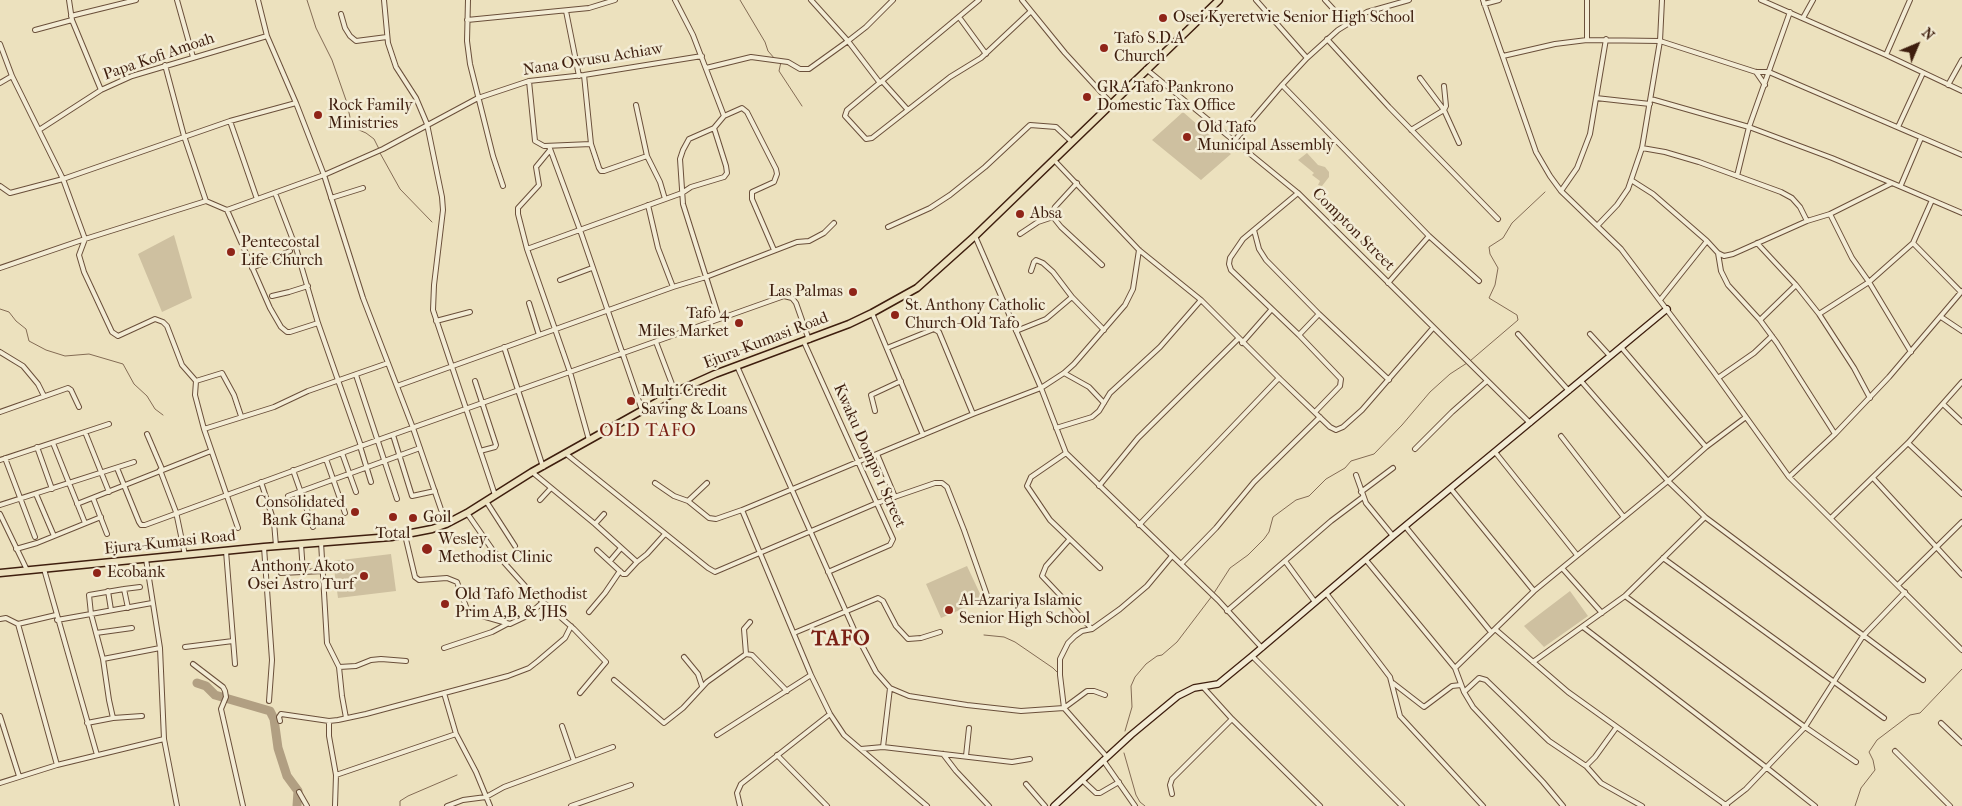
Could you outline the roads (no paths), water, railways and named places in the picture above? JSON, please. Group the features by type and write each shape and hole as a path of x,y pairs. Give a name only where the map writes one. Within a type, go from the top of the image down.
{"main road":[{"name":"Ejura-Kumasi Road","path":"0,573 405,535 446,524 532,472 675,392 872,314 917,288 975,236 1219,0"}],"street":[{"path":"69,0 71,18 101,90"},
{"path":"36,30 136,0"},
{"path":"177,0 193,57"},
{"path":"258,0 267,36 324,175 363,298 413,428 446,524"},
{"path":"384,0 387,37 396,66 416,98 428,124 441,190 443,210 433,298 436,320 495,496"},
{"path":"468,0 467,41 470,64 493,156 503,186"},
{"path":"467,20 589,8 615,0"},
{"path":"675,0 702,56 724,116"},
{"path":"706,68 752,57 788,62 800,69 807,70 866,27 893,0"},
{"path":"979,0 846,113 846,118 866,139 872,138 950,77 986,54 1030,12"},
{"path":"1022,0 1030,12 1111,103"},
{"path":"1256,0 1307,58"},
{"path":"1324,0 1347,24"},
{"path":"1386,0 1389,6"},
{"path":"1235,140 1282,84 1327,39 1367,12 1409,0"},
{"path":"1499,0 1484,2 1536,152 1561,191 1621,249 1789,476 1962,650"},
{"path":"1587,0 1587,40"},
{"path":"1598,225 1617,205 1628,189 1642,148 1660,41 1662,0"},
{"path":"1761,0 1886,54 1962,91"},
{"path":"1804,18 1813,0"},
{"path":"1886,54 1910,0"},
{"path":"814,1 881,82 907,109"},
{"path":"566,11 579,76"},
{"path":"1737,176 1749,127 1790,12"},
{"path":"341,14 345,28 356,41 387,37"},
{"path":"959,17 986,54"},
{"name":"Papa Kofi Amoah","path":"39,130 101,90 132,76 267,36"},
{"path":"1327,39 1498,219"},
{"path":"1561,191 1576,168 1590,134 1606,39"},
{"path":"1503,56 1541,47 1587,40 1660,41 1756,72 1770,72 1962,154"},
{"path":"0,44 12,76 63,179 85,239 79,252 79,258 112,332 118,336 155,319 163,322 167,326 182,365 196,381 195,395 204,429 238,528"},
{"name":"Nana Owusu Achiaw","path":"226,210 324,175 383,149 478,98 529,81 579,76 702,56"},
{"path":"1948,85 1962,60"},
{"path":"165,65 184,136 206,201"},
{"name":"Compton Street","path":"1146,69 1298,193 1530,423"},
{"path":"1756,72 1765,85"},
{"path":"1898,127 1923,73"},
{"path":"584,75 591,144 601,171 647,156"},
{"path":"0,83 12,76"},
{"path":"1420,78 1444,110 1459,143"},
{"path":"529,81 535,141 549,148 591,144"},
{"path":"1282,84 1429,236 1479,281"},
{"path":"1412,130 1444,110 1446,106 1444,86"},
{"path":"1596,98 1650,104"},
{"path":"1651,99 1749,127 1823,154 1901,185 1962,213"},
{"path":"0,186 10,194 63,179 230,121 296,103"},
{"path":"636,106 647,156 660,182 665,199"},
{"path":"719,318 683,204 680,159 689,139 714,128 724,116 742,108 744,108 776,169 777,174 774,182 752,192 752,198 774,250"},
{"path":"230,121 257,199"},
{"path":"888,227 930,208 950,195 985,167 1030,125 1056,127 1072,142"},
{"path":"527,249 682,193 691,187 726,175 726,166 714,128"},
{"path":"1901,185 1921,138"},
{"path":"549,148 580,230 606,311 642,410"},
{"path":"549,148 536,167 539,185 518,208 518,214 527,249 570,372 589,440"},
{"path":"1642,148 1665,152 1781,192 1792,198 1808,221"},
{"path":"1054,160 1139,250 1201,300 1238,339 1330,427 1336,430 1343,427 1362,410 1433,328"},
{"path":"1631,180 1653,194 1718,253 1724,256 1733,254 1808,221 1830,214 1892,183"},
{"path":"1077,183 1055,207 1053,217 1102,266"},
{"path":"331,198 363,188"},
{"path":"275,192 296,248 318,323 360,446 370,482"},
{"path":"1298,193 1254,230 1236,248 1229,264 1231,270 1299,334 1341,379 1340,386 1315,412"},
{"path":"1819,314 1869,282 1914,243 1932,200"},
{"path":"0,268 206,201 226,210 270,308 284,331 290,332 318,323"},
{"path":"648,205 658,248 673,287"},
{"path":"1830,214 1852,258 1869,282 1911,352"},
{"path":"1020,234 1038,222 1053,217"},
{"path":"396,386 673,287 706,277 774,250 797,242 809,241 824,233 834,223"},
{"path":"1254,230 1259,249 1266,260 1319,314 1389,380"},
{"path":"975,236 1041,388 1066,453 1208,590 1262,648"},
{"path":"1388,283 1429,236"},
{"path":"1660,300 1707,241"},
{"path":"1757,243 1796,285 1819,314 1854,368 1870,398"},
{"path":"1789,476 1835,434 1870,398 1962,291 1914,243"},
{"path":"655,483 674,496 688,501 706,516 713,519 742,510 973,414 1041,388 1064,373 1104,330 1131,296 1139,250"},
{"path":"252,268 290,251"},
{"path":"1718,253 1721,272 1728,285 1772,336 1835,434"},
{"path":"1031,271 1036,260 1043,263 1104,330"},
{"path":"560,280 592,268"},
{"path":"1760,320 1796,285"},
{"path":"272,296 308,286"},
{"name":"Kwaku Dompo 1 Street","path":"124,485 139,522 142,525 719,318 781,297 788,297 796,302 806,341 857,462 893,539 892,543 828,572"},
{"path":"1016,331 1046,319 1072,297"},
{"path":"1056,428 1092,416 1110,393 1160,347 1201,300"},
{"path":"529,303 539,335"},
{"path":"1056,806 1105,759 1178,696 1187,690 1218,684 1667,309"},
{"path":"1242,342 1272,310"},
{"path":"436,320 470,312"},
{"path":"872,314 923,435"},
{"path":"1299,334 1319,314"},
{"path":"1941,317 1962,331"},
{"path":"886,348 934,329 937,330 973,414"},
{"path":"1518,334 1569,391"},
{"path":"1590,334 1610,356"},
{"path":"1718,378 1754,353 1772,336"},
{"path":"1099,486 1138,438 1238,339"},
{"path":"656,342 675,392"},
{"path":"504,347 543,467"},
{"path":"1621,347 1706,447"},
{"path":"0,352 22,366 38,384 44,396"},
{"path":"204,429 274,407 308,391 388,364"},
{"path":"737,366 809,531 870,661 890,688 908,696 1021,712 1064,708 1087,691 1094,691 1105,695"},
{"path":"196,381 222,373 234,395 241,416"},
{"path":"1064,373 1089,387 1104,403"},
{"path":"356,375 397,499"},
{"path":"1139,524 1279,378"},
{"path":"475,381 496,445 495,447 480,451"},
{"path":"875,410 870,395 901,381"},
{"path":"1416,448 1487,381"},
{"path":"1581,381 1668,481 1705,517 1923,680"},
{"path":"1831,518 1908,443 1962,382"},
{"path":"0,412 70,389 79,407"},
{"path":"1943,404 1962,422"},
{"path":"1181,564 1216,528 1238,499 1254,482 1320,417"},
{"path":"1455,668 1534,591 1668,481 1706,447 1746,417"},
{"path":"0,460 109,424"},
{"path":"85,432 110,492"},
{"path":"147,434 176,512 185,555"},
{"path":"393,435 412,496 435,491"},
{"path":"1561,436 1623,516"},
{"path":"53,442 85,523"},
{"path":"1908,443 1962,494"},
{"path":"37,448 52,489"},
{"path":"288,496 400,457 420,448"},
{"path":"77,504 211,451"},
{"path":"1495,452 1577,555"},
{"path":"342,453 356,492"},
{"path":"565,453 664,534 715,572 877,503 935,484 942,484 946,487 964,530 988,598"},
{"path":"1066,453 1031,477 1027,486 1050,520 1100,568"},
{"path":"877,454 895,497"},
{"path":"5,458 35,537"},
{"path":"326,458 344,513"},
{"path":"0,505 134,462"},
{"path":"117,468 124,485"},
{"path":"1361,492 1393,468"},
{"path":"293,470 314,526"},
{"path":"532,472 595,524 637,562"},
{"path":"1356,475 1363,497 1393,536"},
{"path":"1873,478 1962,575"},
{"path":"261,482 274,522 276,546"},
{"path":"688,501 707,483"},
{"path":"540,500 551,488"},
{"path":"1451,489 1534,591"},
{"path":"36,494 54,536"},
{"path":"1228,611 1331,521 1363,497"},
{"path":"93,498 107,534"},
{"path":"486,501 515,546"},
{"path":"742,510 811,675 830,714 844,735 928,806"},
{"path":"467,513 492,549 526,587 571,626 606,664 580,693"},
{"path":"0,514 27,570"},
{"path":"595,524 604,514"},
{"path":"16,549 101,517"},
{"path":"1532,662 1625,596 1705,517"},
{"path":"1898,584 1962,522"},
{"path":"1405,526 1493,630 1562,687 1616,728 1726,806 1746,789 1805,727 1863,636 1905,592"},
{"path":"596,550 623,574 626,574 664,534"},
{"path":"405,535 415,577 419,580 451,579 459,585 468,612 508,624"},
{"path":"1069,540 1046,566 1042,576 1092,629"},
{"path":"321,542 327,643 339,667 346,718"},
{"path":"301,544 303,572"},
{"path":"264,547 272,660 268,701"},
{"path":"610,562 621,548"},
{"path":"226,551 235,664"},
{"path":"1135,806 1105,759 1064,708 1060,672 1061,655 1075,636 1082,631 1092,629 1147,586 1172,556"},
{"path":"1663,558 1884,718"},
{"path":"146,559 160,648 164,739 177,806"},
{"path":"1366,560 1455,668 1461,686 1473,707 1563,806"},
{"path":"1284,561 1315,602"},
{"path":"1562,568 1602,613"},
{"path":"44,569 56,617 97,756"},
{"path":"281,573 323,571"},
{"path":"588,612 605,593 620,571"},
{"path":"113,718 103,659 91,614 89,595 140,587"},
{"path":"124,589 128,608"},
{"path":"108,591 112,610"},
{"path":"1326,594 1375,656 1393,683 1424,707 1452,686 1461,686"},
{"path":"1625,596 1856,762"},
{"path":"794,633 880,598 896,626 908,639 921,638 940,632"},
{"path":"444,648 512,623 527,616 543,602"},
{"path":"0,618 6,618 18,624 152,603"},
{"path":"746,654 744,629 750,622"},
{"path":"18,624 57,765"},
{"path":"280,721 282,714 328,721 346,718 485,683 529,668 552,651 565,638 571,626"},
{"path":"1583,627 1815,806"},
{"path":"96,633 132,628"},
{"path":"185,647 233,641"},
{"path":"103,659 160,648"},
{"path":"614,680 664,724 683,708 702,686 716,674 746,654 752,655 787,691"},
{"path":"1252,656 1402,806"},
{"path":"684,658 698,674 702,686"},
{"path":"339,667 356,666 371,660 381,659 406,661"},
{"path":"193,664 223,687 226,697 221,708 243,806"},
{"path":"717,735 811,675"},
{"path":"1464,692 1479,678 1486,680 1549,741 1586,766 1601,782 1642,806"},
{"path":"1393,683 1400,716 1483,806"},
{"path":"1202,687 1320,806"},
{"path":"883,747 890,688"},
{"path":"444,693 456,734 476,772 490,806"},
{"path":"740,806 737,800 739,788 747,778 830,714"},
{"path":"0,716 20,776"},
{"path":"87,723 113,718 142,716"},
{"path":"1172,794 1170,785 1172,779 1232,719"},
{"path":"328,721 336,775 335,806"},
{"path":"1941,723 1962,743"},
{"path":"562,726 574,761"},
{"path":"966,756 970,728"},
{"path":"1586,766 1616,728"},
{"path":"336,775 456,734"},
{"path":"0,783 57,765 164,739"},
{"path":"447,806 463,800 486,797 504,787 613,747"},
{"path":"861,748 883,747 1012,762 1030,759"},
{"path":"1895,751 1950,806"},
{"path":"943,754 956,771 989,806"},
{"path":"777,755 827,806"},
{"path":"1082,780 1096,792 1100,792 1119,782"},
{"path":"1026,784 1046,806"},
{"path":"571,806 631,785"},
{"path":"300,792 308,806"}],"waterway":[{"path":"307,0 316,28 332,60 347,103 352,127 374,139 379,149"},
{"path":"740,0 765,42 768,51 775,59"},
{"path":"781,62 779,71 802,106"},
{"path":"380,153 400,189 432,222"},
{"path":"1470,361 1518,320 1517,315 1489,298 1495,285 1498,268 1490,254 1489,247 1503,238 1512,223 1545,192"},
{"path":"0,309 9,312 26,329 29,341 46,350 65,356 89,354 123,364 134,384 147,396 155,409 163,415"},
{"path":"1214,593 1230,568 1248,555 1264,539 1269,532 1273,517 1296,500 1309,496 1326,479 1345,468 1351,461 1374,454 1430,392 1450,374 1467,363"},
{"path":"1125,731 1132,707 1131,686 1135,677 1146,664 1157,656 1162,655 1177,642 1212,596"},
{"path":"984,635 1004,637 1015,642 1058,673"},
{"path":"1855,806 1861,788 1875,770 1869,752 1877,740 1910,715 1920,713 1962,669"},
{"path":"197,683 206,686 215,695 270,711 274,719 278,748 287,776 298,791 297,806"},
{"path":"1124,753 1136,795 1145,806"},
{"path":"400,806 400,801 408,796 457,775"}],"place":[{"name":"Osei Kyeretwie Senior High School","path":"1163,18"},
{"name":"Tafo S.D.A Church","path":"1104,48"},
{"name":"GRA Tafo Pankrono Domestic Tax Office","path":"1087,97"},
{"name":"Rock Family Ministries","path":"318,115"},
{"name":"Old Tafo Municipal Assembly","path":"1187,137"},
{"name":"Absa","path":"1020,214"},
{"name":"Pentecostal Life Church","path":"231,252"},
{"name":"Las Palmas","path":"853,292"},
{"name":"St. Anthony Catholic Church-Old Tafo","path":"895,315"},
{"name":"Tafo 4 Miles Market","path":"739,323"},
{"name":"Multi Credit Saving & Loans","path":"631,401"},
{"name":"Consolidated Bank Ghana","path":"355,512"},
{"name":"Total","path":"393,517"},
{"name":"Goil","path":"413,518"},
{"name":"Wesley Methodist Clinic","path":"427,549"},
{"name":"Ecobank","path":"97,573"},
{"name":"Anthony Akoto Osei Astro Turf","path":"364,576"},
{"name":"Old Tafo Methodist Prim A,B, & JHS","path":"445,604"},
{"name":"Al-Azariya Islamic Senior High School","path":"949,610"}],"district":[{"name":"OLD TAFO","path":"648,432"},
{"name":"TAFO","path":"841,640"}]}
